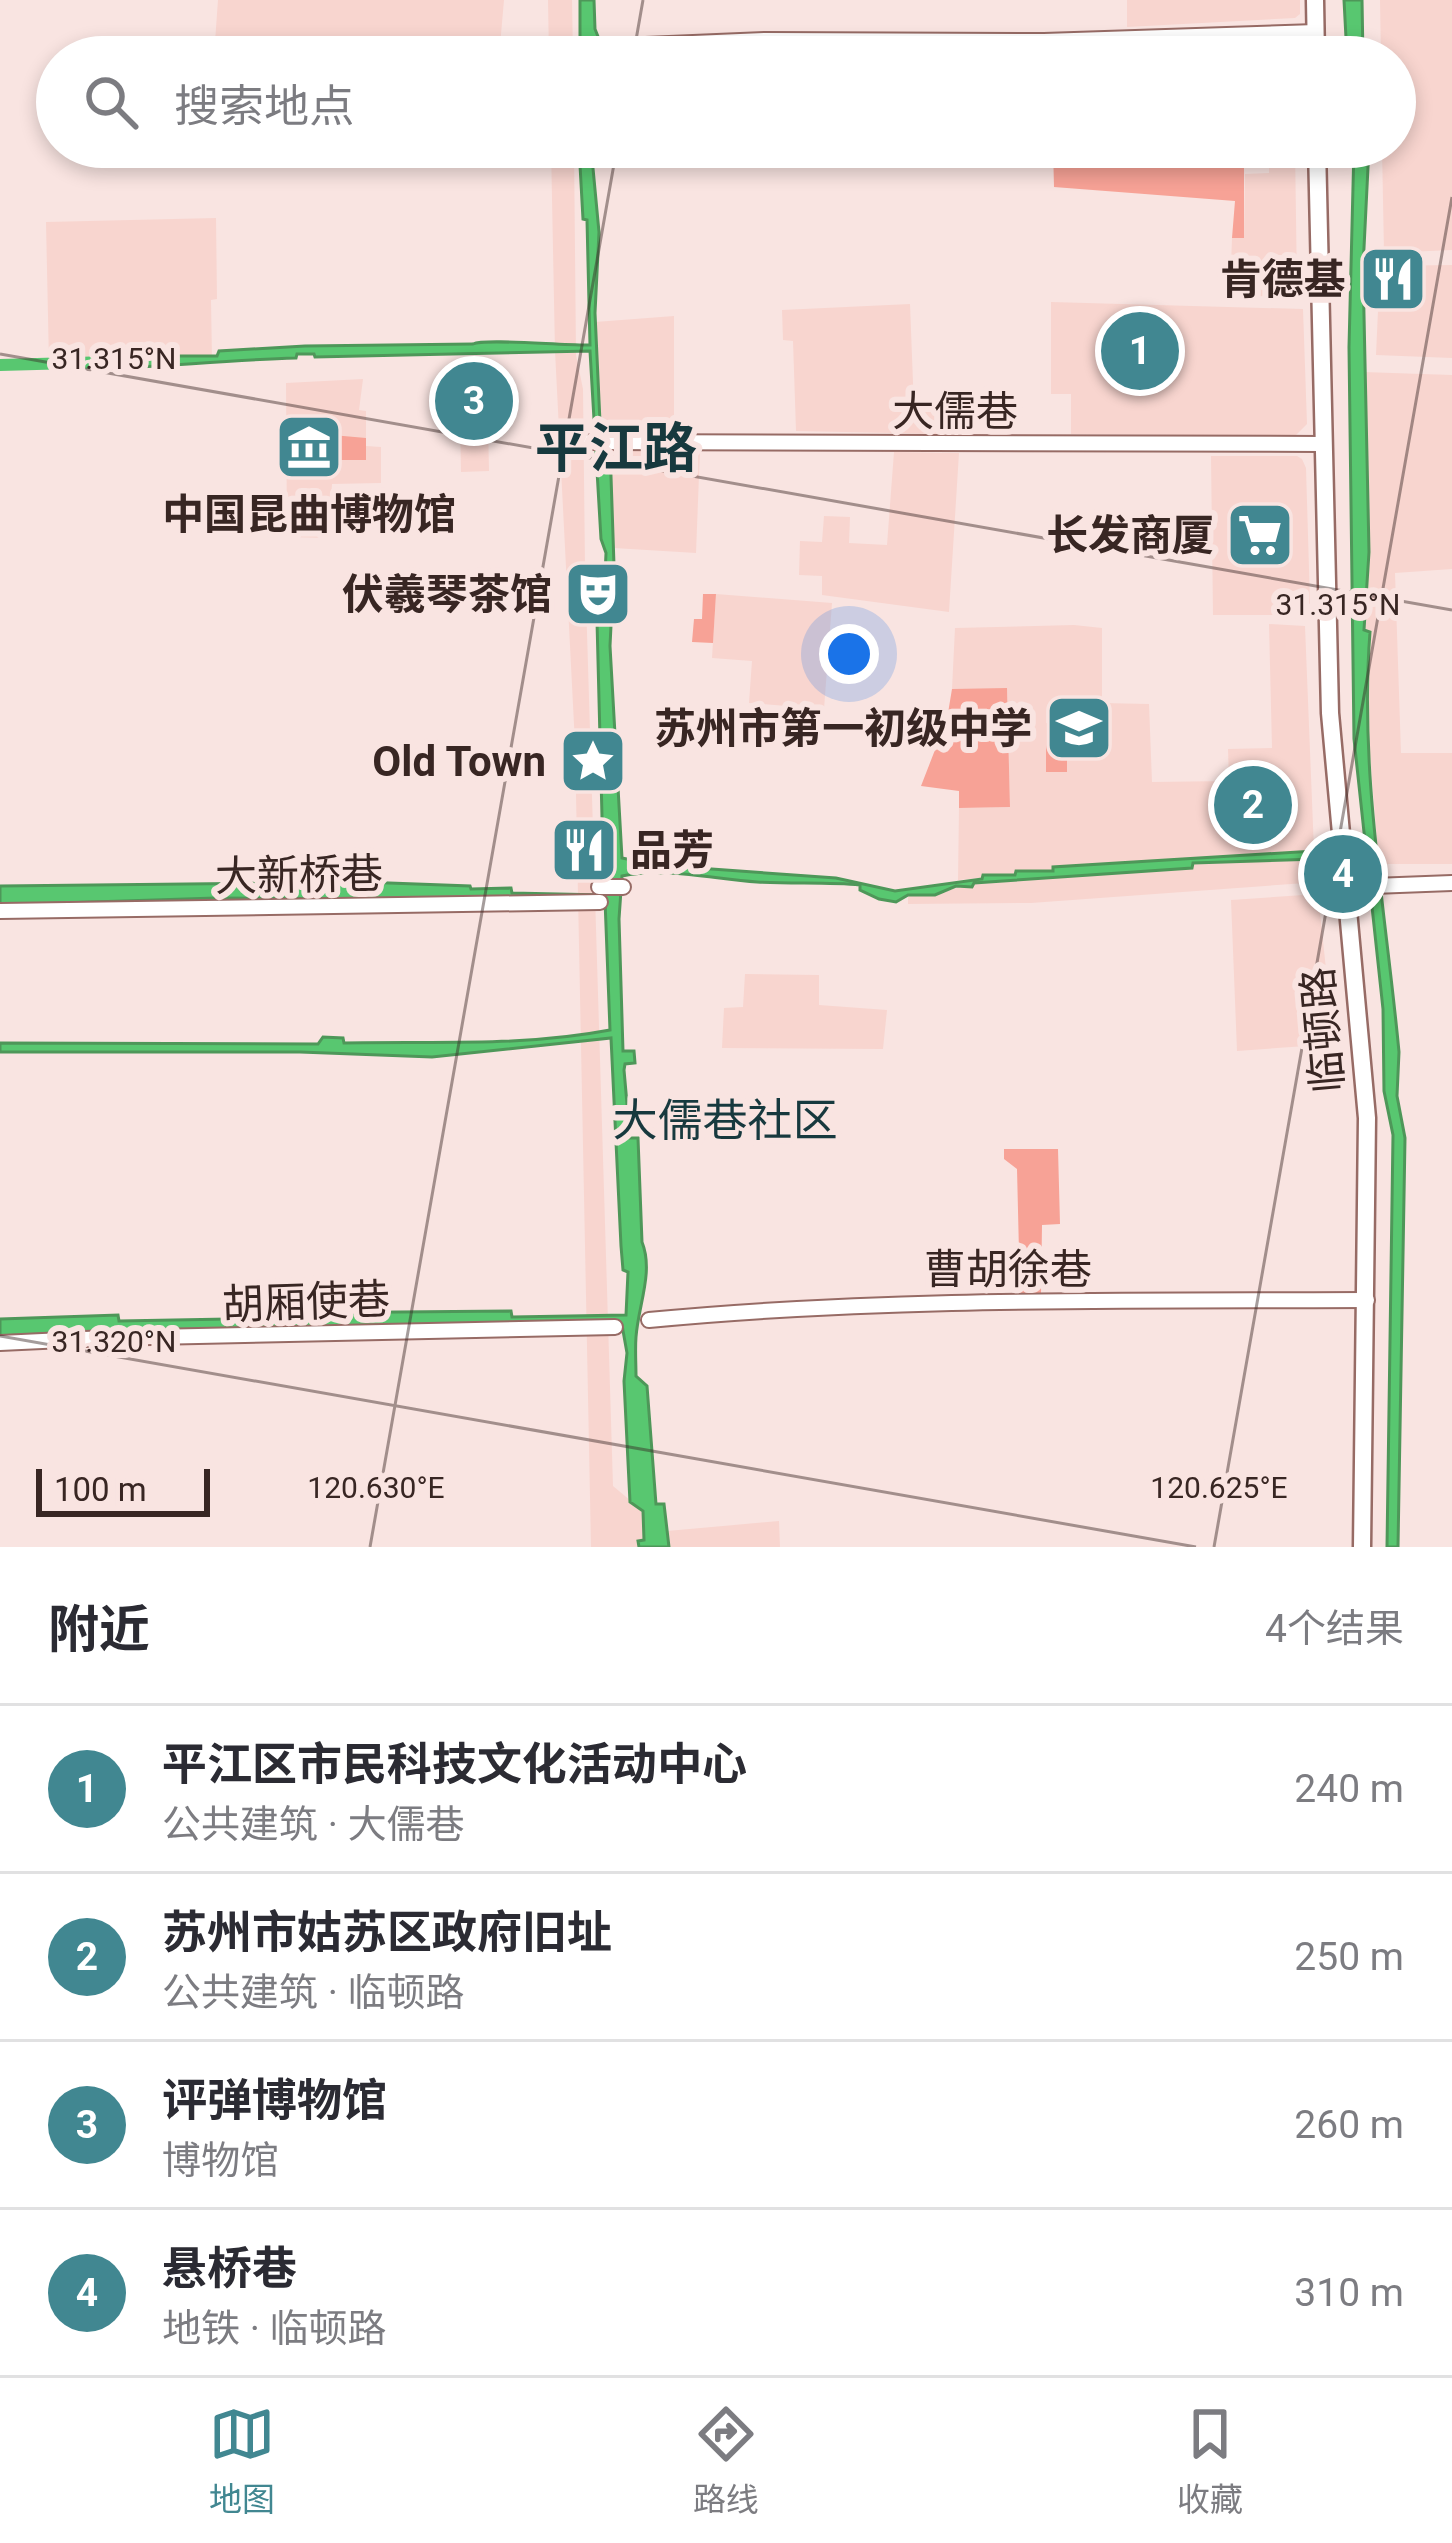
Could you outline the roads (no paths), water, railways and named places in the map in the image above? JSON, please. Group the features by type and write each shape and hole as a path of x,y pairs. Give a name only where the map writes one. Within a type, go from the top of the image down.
{"main road":[{"path":"1315,0 1316,36"},
{"name":"临顿路","path":"1317,168 1330,713 1355,886 1367,1118 1362,1547"}],"street":[{"path":"1195,36 1316,32"},
{"name":"大儒巷","path":"594,442 1322,444"},
{"path":"1355,886 1452,883"},
{"name":"大新桥巷","path":"0,911 601,892 623,887"},
{"name":"曹胡徐巷","path":"649,1320 922,1301 1367,1300"},
{"name":"胡厢使巷","path":"0,1343 615,1328"}],"waterway":[{"path":"0,365 110,362"}],"place":[{"name":"肯德基","path":"1393,279"},
{"name":"平江区市民科技文化活动中心","path":"1140,351"},
{"name":"评弹博物馆","path":"474,401"},
{"name":"中国昆曲博物馆","path":"309,447"},
{"name":"长发商厦","path":"1260,535"},
{"name":"伏羲琴茶馆","path":"598,594"},
{"name":"苏州市第一初级中学","path":"1079,728"},
{"name":"Old Town","path":"593,761"},
{"name":"苏州市姑苏区政府旧址","path":"1253,805"},
{"name":"品芳","path":"584,850"},
{"name":"悬桥巷","path":"1343,874"}],"district":[{"name":"平江路","path":"616,448"},
{"name":"大儒巷社区","path":"725,1120"}]}
